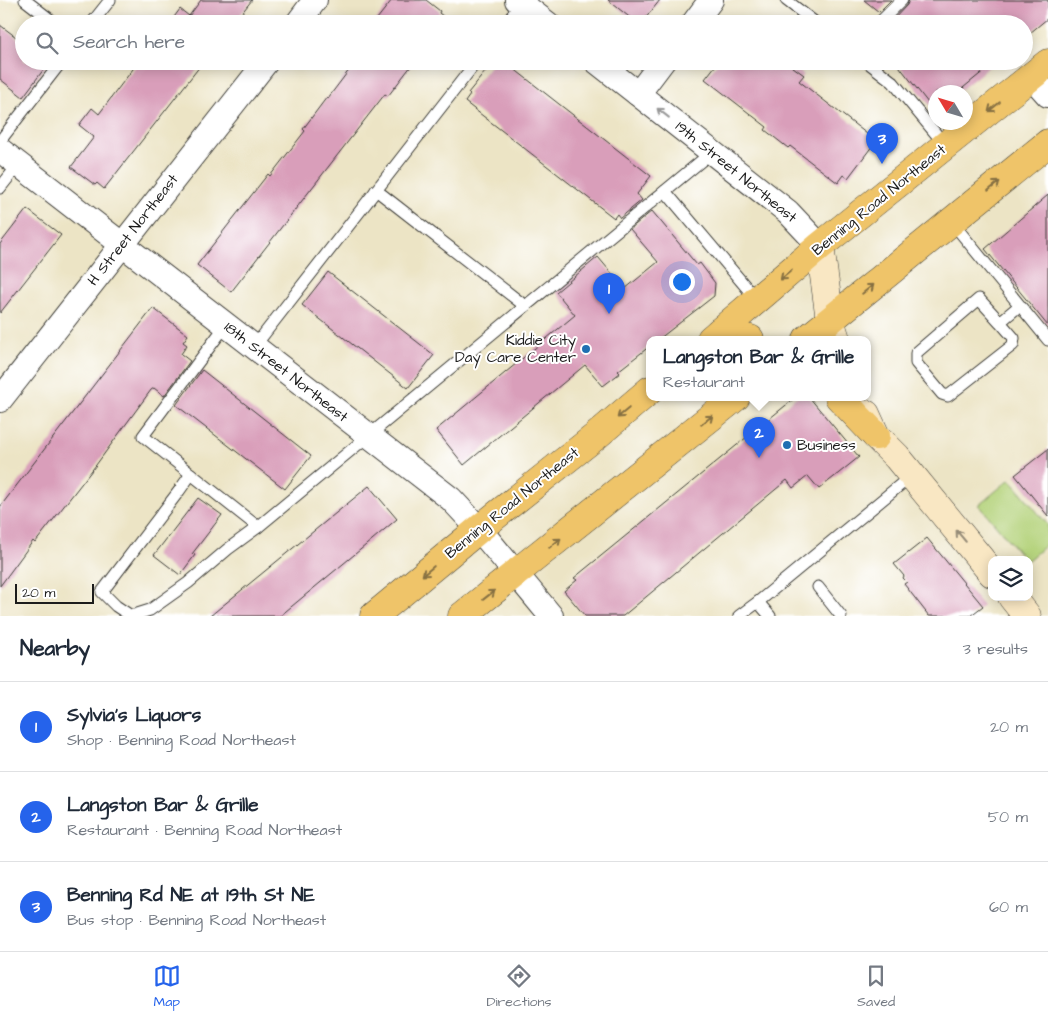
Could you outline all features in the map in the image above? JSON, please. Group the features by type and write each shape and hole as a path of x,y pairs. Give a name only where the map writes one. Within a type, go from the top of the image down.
{"main road":[{"name":"Benning Road Northeast","path":"715,336 820,246 946,146 1042,78"},
{"path":"816,336 833,330 951,221 1048,143"},
{"path":"820,246 833,330"},
{"name":"Benning Road Northeast","path":"374,616 646,393"},
{"path":"462,616 517,574 731,401"},
{"path":"842,401 897,457 988,568"},
{"path":"860,401 876,436"},
{"path":"1015,601 1027,616"}],"street":[{"path":"304,15 315,0"},
{"path":"700,15 711,0"},
{"path":"519,2 536,15"},
{"name":"H Street Northeast","path":"0,400 260,70"},
{"name":"19th Street Northeast","path":"607,70 788,212 820,246"},
{"path":"638,94 657,70"},
{"name":"18th Street Northeast","path":"0,150 368,436 451,498 551,616"}],"lane":[{"path":"25,0 44,15"},
{"path":"98,15 110,0"},
{"path":"786,0 805,15"},
{"path":"887,15 902,0"},
{"path":"511,15 519,2"},
{"path":"0,141 55,70"},
{"path":"254,347 470,70"},
{"path":"878,70 893,82 946,146"},
{"path":"191,474 102,592 116,606 131,616 150,610 188,583 712,152"},
{"path":"0,188 19,164"},
{"path":"376,190 525,306"},
{"path":"665,190 757,300"},
{"path":"951,221 1048,340"},
{"path":"979,299 1000,322 1014,338 1014,345 948,396 942,394 916,363 916,353 979,299"},
{"path":"1000,322 1019,306"},
{"path":"226,325 143,436 258,527"},
{"path":"740,616 911,476"},
{"path":"818,587 841,616"},
{"path":"758,602 770,616"}],"green space":[{"path":"1010,479 1048,525 1048,543 1033,556 1022,556 979,505"}],"building":[{"path":"201,0 252,0 240,15 190,15"},
{"path":"392,0 426,0 440,11 439,13 442,15 380,15"},
{"path":"608,0 660,0 648,15 627,15"},
{"path":"864,0 891,0 879,12"},
{"path":"909,0 1048,0 1048,18 1033,30 1033,15 898,15"},
{"path":"180,9 188,15 176,15"},
{"path":"0,25 15,36 15,70 43,70 23,97 0,79"},
{"path":"132,70 197,70 104,189 97,183 95,185 71,167 94,137 79,125 92,108 99,114"},
{"path":"349,70 408,70 388,96 385,94 231,292 197,265 268,174 270,176 305,131 303,129"},
{"path":"487,70 516,70 651,176 637,194 642,200 620,218 617,214 614,218 465,102 470,95 468,93"},
{"path":"712,70 797,70 804,75 799,81 876,141 848,178 844,175 838,183 790,146 788,148 765,130 767,127 705,79"},
{"path":"902,70 985,70 967,85 928,85 928,103"},
{"path":"1048,195 1048,326 985,249"},
{"path":"27,209 61,235 0,313 0,244"},
{"path":"652,211 697,265 700,263 715,283 714,296 663,336 646,336 646,349 618,371 620,373 603,386 585,365 464,465 436,430 575,315 556,292 598,257 625,289 658,262 630,229"},
{"path":"328,272 434,355 408,388 302,305"},
{"path":"153,308 188,335 183,342 187,345 181,354 190,361 164,396 154,388 151,390 96,465 35,543 33,541 0,586 0,507"},
{"path":"202,370 311,456 285,489 176,405"},
{"path":"791,401 812,401 859,457 819,489 808,476 793,488 787,480 623,616 585,616 564,591 577,580 574,578"},
{"path":"1048,449 1048,516 1015,475"},
{"path":"369,486 397,519 280,616 210,616"},
{"path":"198,498 222,515 192,554 195,555 180,575 154,555"},
{"path":"927,538 983,606 970,616 929,616 904,584 907,582 903,578 904,576 894,564"}],"place":[{"name":"Benning Rd NE at 19th St NE","path":"882,164"},
{"name":"Sylvia's Liquors","path":"609,314"},
{"name":"Kiddie City Day Care Center","path":"586,349"},
{"name":"Business","path":"787,445"},
{"name":"Langston Bar & Grille","path":"759,458"}]}
